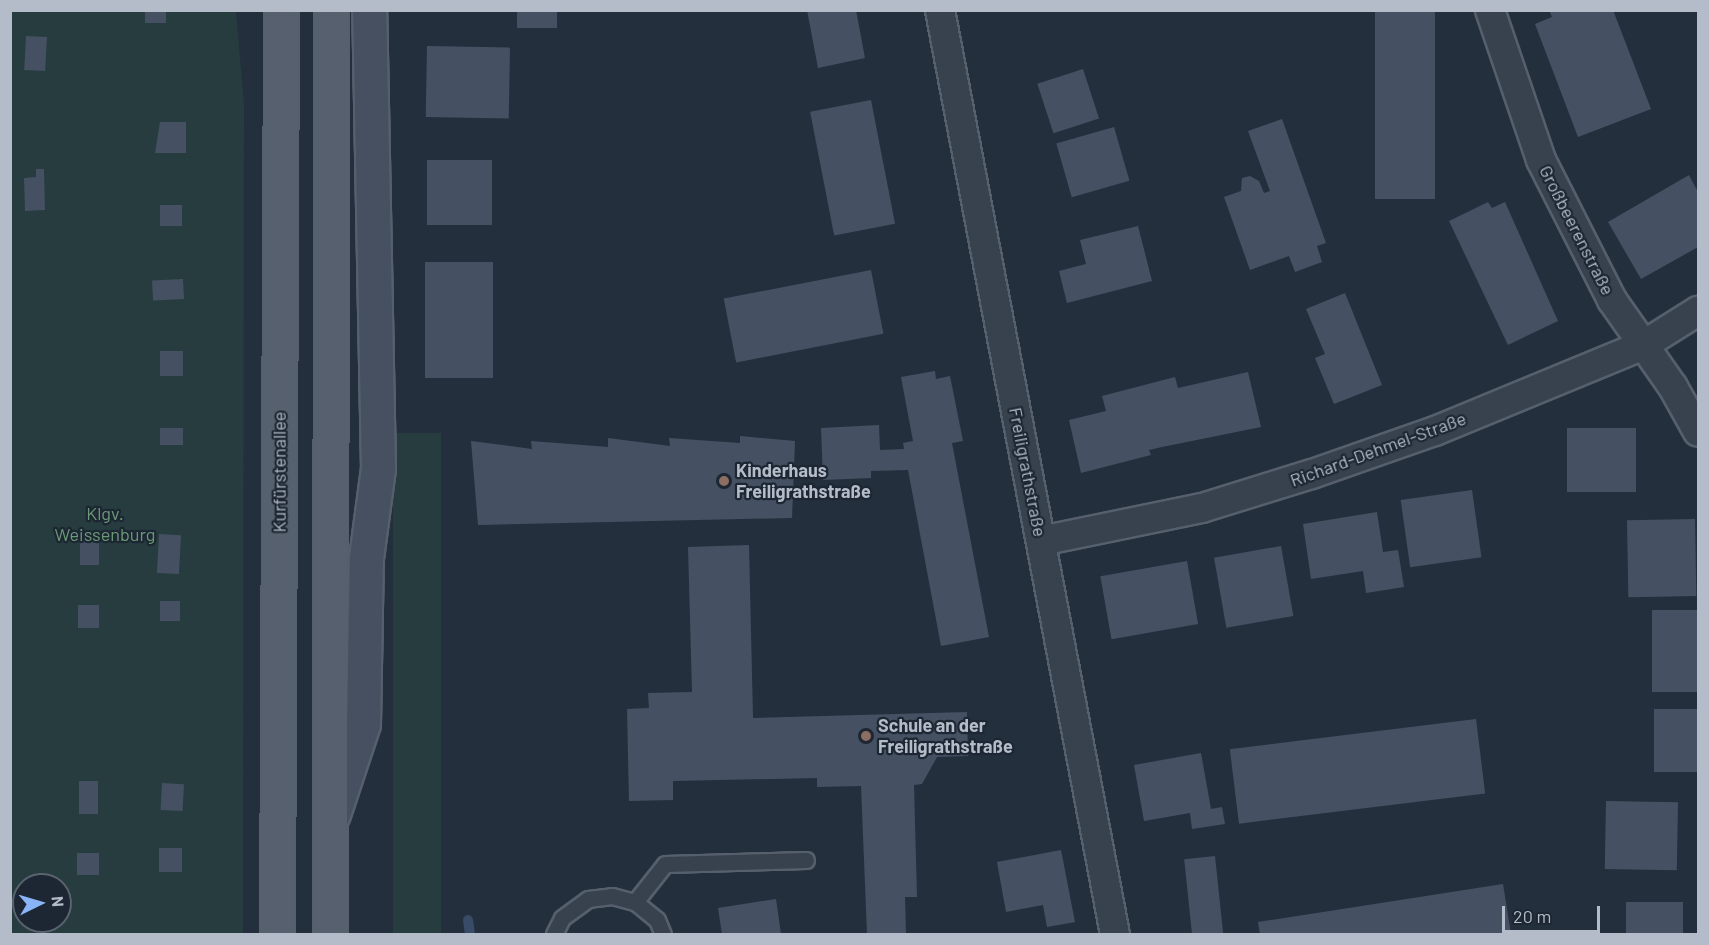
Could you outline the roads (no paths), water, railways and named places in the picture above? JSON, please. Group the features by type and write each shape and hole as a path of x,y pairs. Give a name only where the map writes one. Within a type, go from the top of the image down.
{"main road":[{"name":"Kurfürstenallee","path":"277,934 280,10"},
{"path":"330,934 331,10"},
{"path":"331,818 363,724 366,558 378,468 369,10"}],"street":[{"name":"Freiligrathstraße","path":"940,10 1115,934"},
{"name":"Großbeerenstraße","path":"1490,10 1541,160 1612,300 1644,345 1698,432"},
{"name":"Richard-Dehmel-Straße","path":"1041,542 1202,508 1312,474 1435,431 1644,345 1698,311"}],"lane":[{"path":"636,902 664,864 806,860"},
{"path":"554,934 562,918 588,899 612,896 636,902 657,920 663,934"}],"waterway":[{"path":"468,920 470,934"}],"place":[{"name":"Kinderhaus Freiligrathstraße","path":"724,481"},
{"name":"Schule an der Freiligrathstraße","path":"866,736"}],"park label":[{"name":"Klgv. Weissenburg","path":"105,524"}]}
